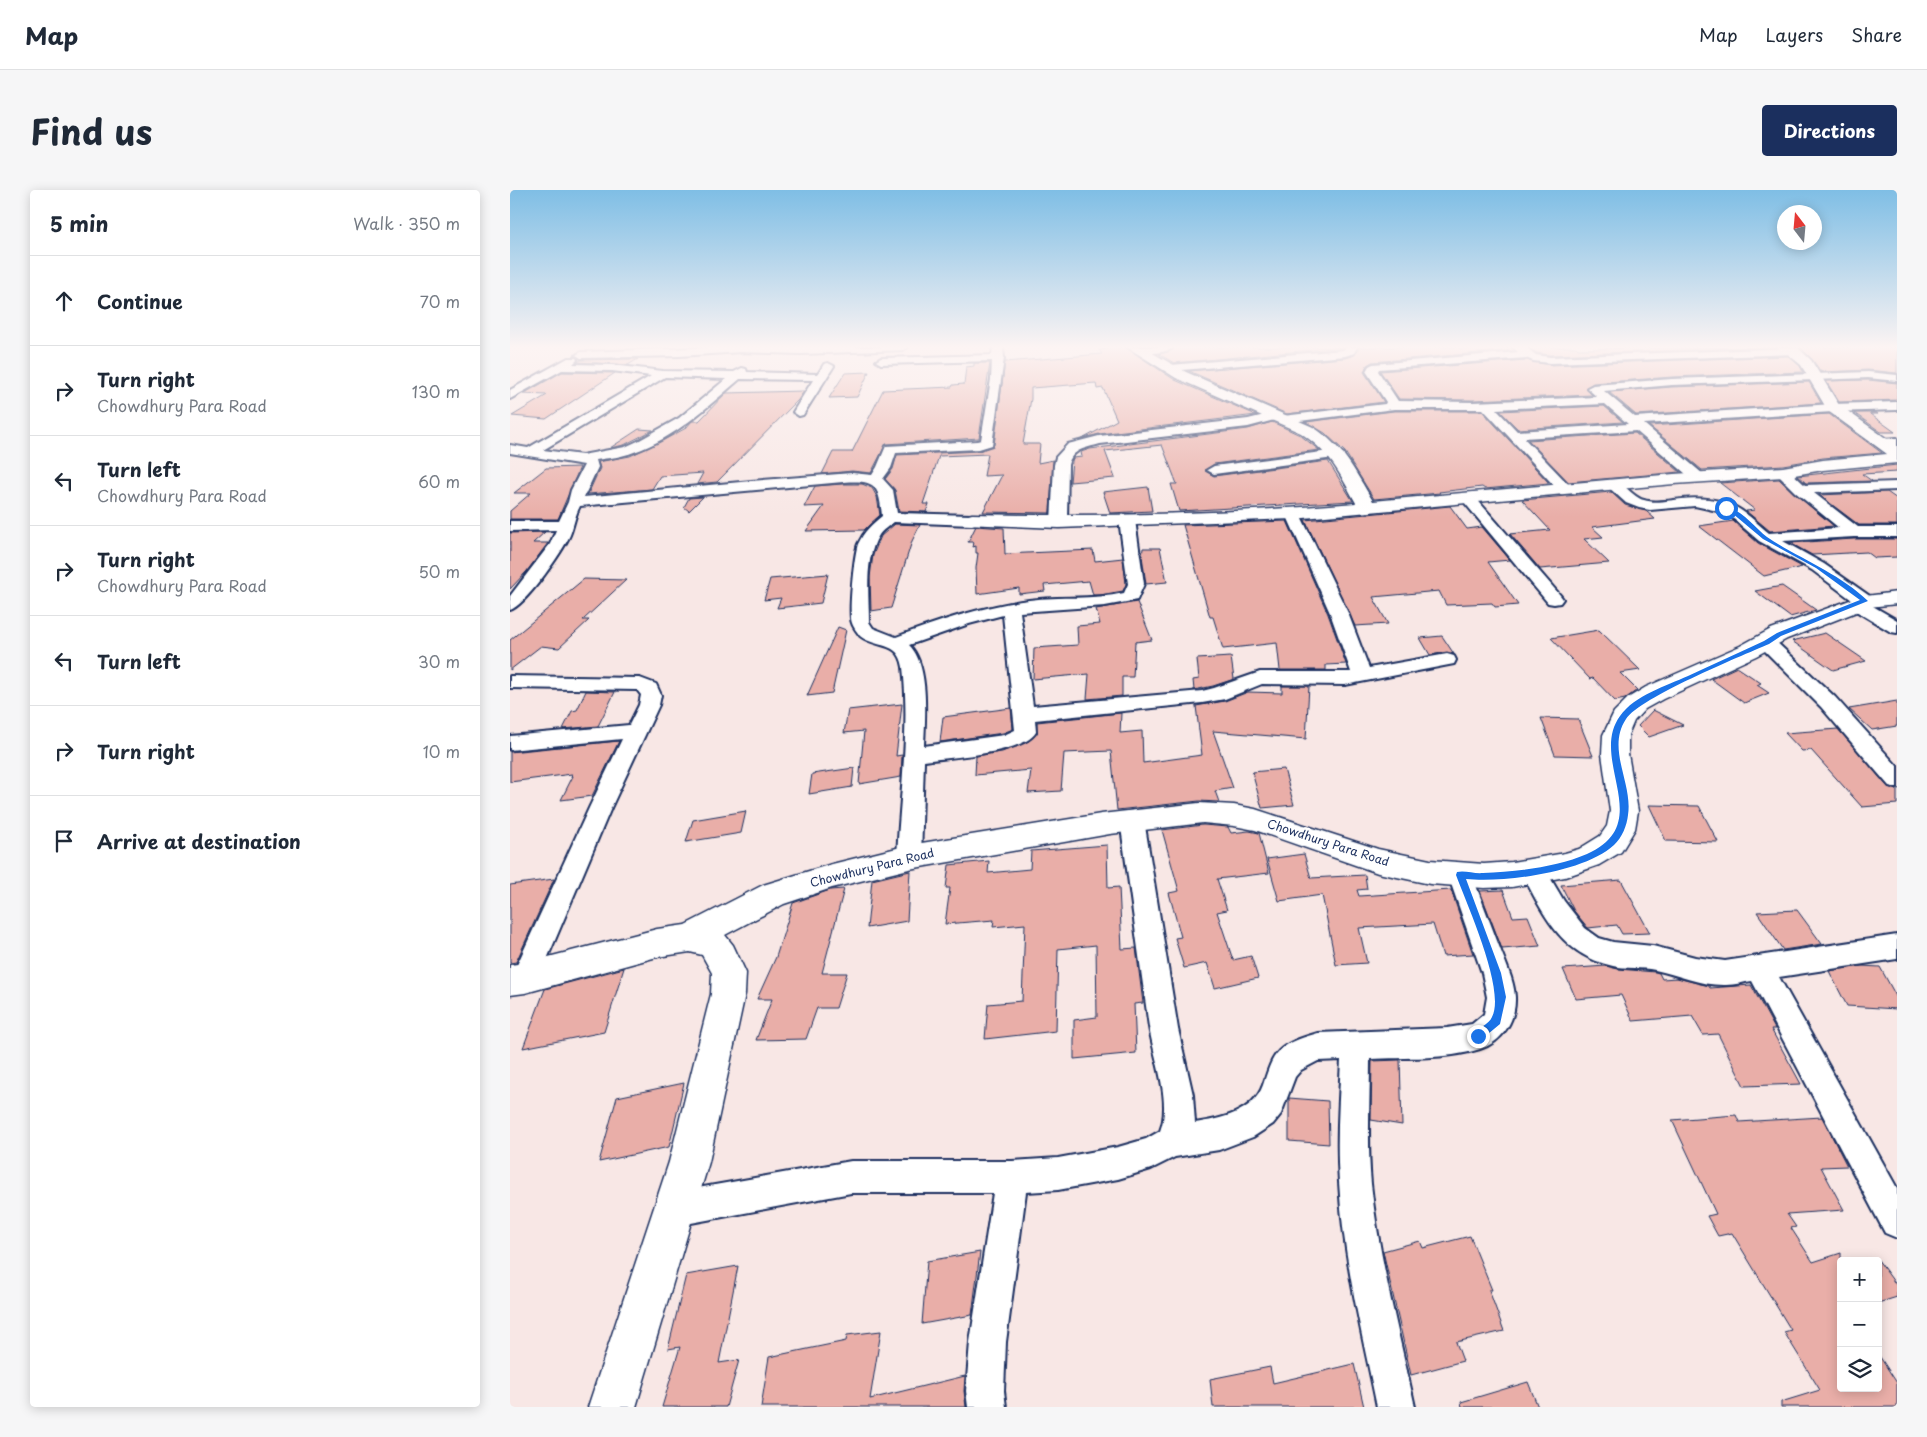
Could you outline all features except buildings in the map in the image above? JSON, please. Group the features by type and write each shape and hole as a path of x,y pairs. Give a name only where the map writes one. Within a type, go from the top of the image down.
{"street":[{"path":"530,452 612,404"},
{"path":"510,449 582,458 628,450 677,425 704,404"},
{"path":"799,412 804,404"},
{"path":"874,480 884,468 890,449 980,445 987,442 992,404"},
{"path":"1247,404 1280,418 1325,442 1337,454 1368,508"},
{"path":"1059,522 1061,465 1063,457 1073,447 1099,440 1280,418 1383,408 1392,405 1515,404"},
{"path":"1612,404 1698,477"},
{"path":"1830,404 1833,408 1890,443 1897,454"},
{"path":"1486,405 1565,489"},
{"path":"1513,435 1833,408 1897,406"},
{"path":"1214,470 1337,454"},
{"path":"510,605 519,596 557,545 563,533 564,524 575,502 578,490 591,467 591,463 582,458"},
{"path":"910,857 915,714 912,666 909,654 897,644 867,632 860,622 862,562 866,544 873,531 890,517 1059,522 1293,514 1698,477 1783,472 1823,465 1897,458"},
{"path":"1783,472 1800,489 1854,532"},
{"path":"575,502 767,483 855,478 874,480 883,485 890,517"},
{"path":"1613,485 1639,504 1650,506 1696,502 1726,508 1734,512 1765,538 1818,567 1897,628"},
{"path":"1800,489 1897,486"},
{"path":"1469,499 1554,599"},
{"path":"1293,514 1339,613 1362,676"},
{"path":"897,644 960,621 1011,608 1032,604 1094,603 1130,596 1136,584 1127,520"},
{"path":"510,526 564,524"},
{"path":"1765,538 1854,532 1897,532"},
{"name":"Chowdhury Para Road","path":"518,979 657,943 690,938 774,894 832,876 910,857 1132,820 1210,813 1241,816 1284,827 1378,861 1419,871 1482,877 1556,868 1592,856 1612,842 1621,829 1624,814 1624,796 1615,758 1614,734 1623,717 1642,700 1766,642 1779,634 1861,602 1897,598"},
{"path":"914,755 1006,742 1020,737 1026,732 1011,608"},
{"path":"1766,642 1828,702 1897,780"},
{"path":"1024,714 1202,697 1218,694 1260,678 1326,680 1362,676 1447,660"},
{"path":"510,682 640,684 649,688 651,695 649,705 518,979"},
{"path":"510,744 636,731"},
{"path":"1132,820 1164,1030 1178,1095 1180,1120 1172,1142"},
{"path":"1533,871 1556,909 1576,936 1591,947 1614,954 1653,958 1695,969 1725,973 1897,947"},
{"path":"675,1209 851,1177 1012,1177 1058,1174 1118,1163 1151,1153 1172,1142 1235,1130 1249,1123 1263,1112 1272,1098 1286,1063 1302,1051 1318,1047 1447,1042 1478,1036 1497,1021 1501,997 1496,973 1460,875"},
{"path":"612,1407 689,1162 728,994 729,972 721,955 712,943 690,938"},
{"path":"1759,967 1897,1221"},
{"path":"1356,1046 1353,1140 1355,1184 1363,1243 1396,1407"},
{"path":"987,1407 985,1392 988,1342 1012,1177"}],"route":[{"path":"1478,1036 1497,1021 1501,997 1496,973 1460,875 1482,877 1556,868 1592,856 1612,842 1621,829 1624,814 1624,796 1615,758 1614,734 1623,717 1642,700 1766,642 1779,634 1865,601 1818,567 1765,538 1734,512 1726,508"}]}
